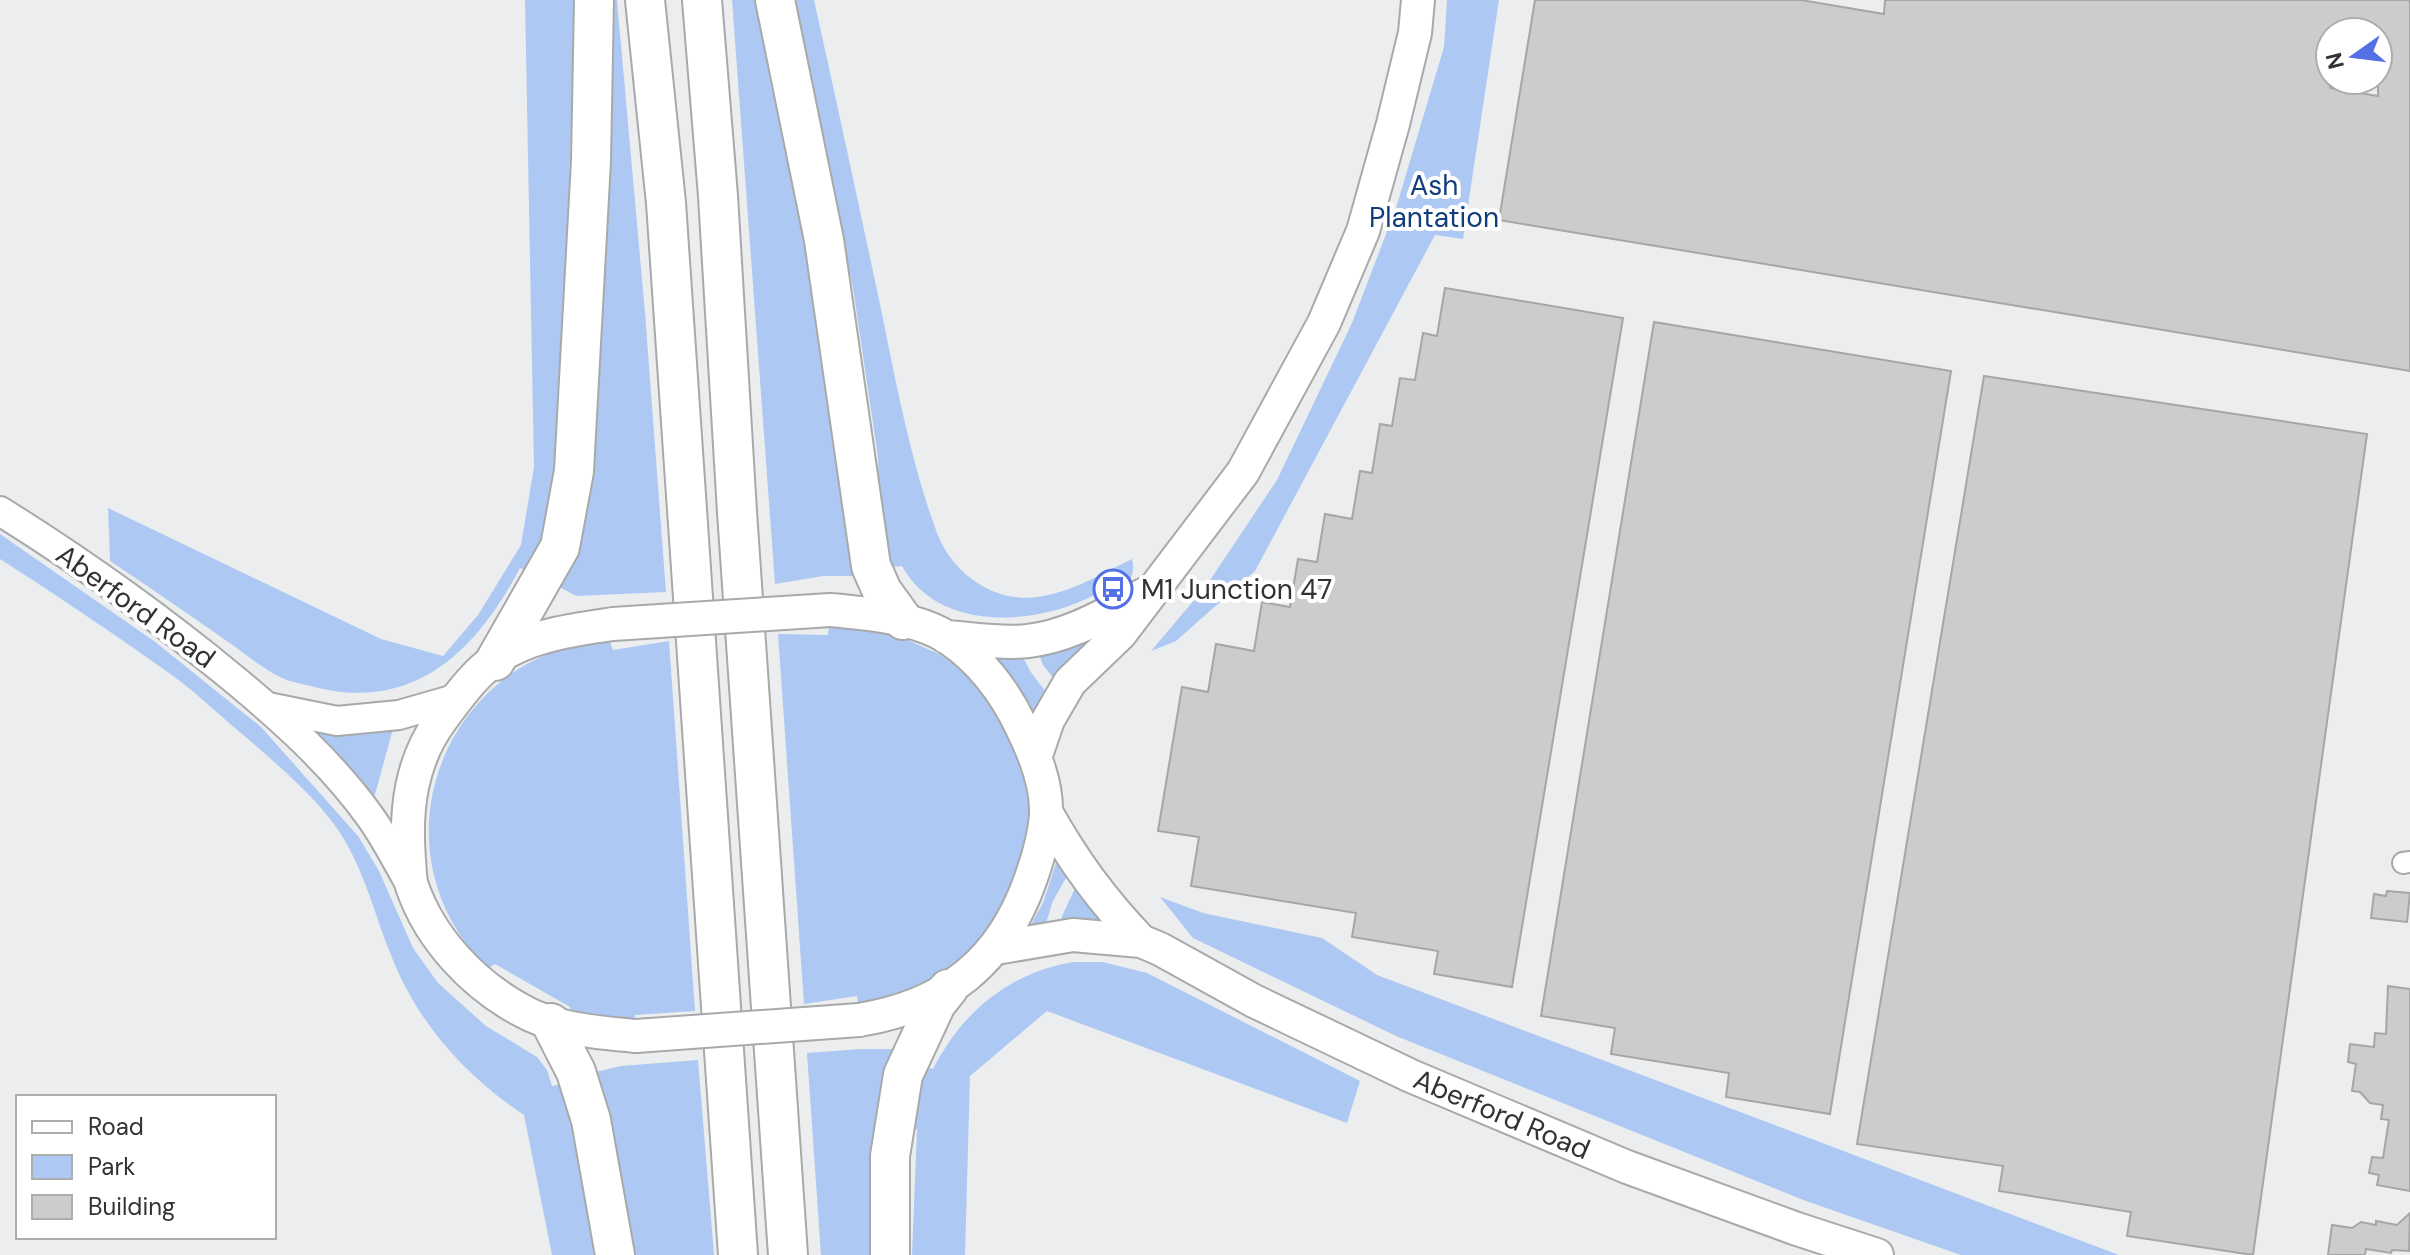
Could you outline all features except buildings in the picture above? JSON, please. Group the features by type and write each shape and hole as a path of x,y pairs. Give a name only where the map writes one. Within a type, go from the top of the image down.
{"highway":[{"path":"495,661 560,547 569,509 574,471 591,161 594,0"},
{"path":"645,0 668,234 738,1255"},
{"path":"702,0 718,196 788,1255"},
{"path":"775,0 824,240 869,553 882,591 903,620"},
{"path":"890,1255 890,1156 903,1075 936,1004 948,989"},
{"path":"551,1023 576,1072 591,1120 615,1255"}],"main road":[{"path":"1036,755 1048,720 1070,682 1120,634 1243,472 1324,323 1363,231 1401,94 1415,33 1418,0"},
{"name":"Aberford Road","path":"0,511 160,618 268,707 330,768 371,818 411,886"},
{"path":"946,637 1007,642 1054,636 1101,617 1153,589"},
{"path":"830,610 903,620 946,637 975,660 1008,698 1036,755 1046,812 1038,860 1022,904 996,948 974,970 948,989 920,1005 890,1015 859,1020 636,1036 576,1030 519,1009 473,977 433,931 411,886 406,825 412,782 429,738 458,698 477,674 508,651 563,631 613,624 830,610"},
{"name":"Aberford Road","path":"268,707 337,721 399,715 458,698"},
{"name":"Aberford Road","path":"1046,812 1081,872 1141,941"},
{"name":"Aberford Road","path":"996,948 1073,935 1141,941 1254,1001 1411,1076 1627,1167 1877,1255"}],"green space":[{"path":"525,0 576,0 558,469 555,494 534,574 520,568 483,626 461,650 437,669 410,683 380,691 347,692 285,679 262,667 110,561 108,508 381,639 443,656 478,615 521,545 534,467"},
{"path":"602,0 617,0 666,592 576,596 556,585"},
{"path":"732,0 760,0 793,148 863,576 823,576 775,584"},
{"path":"793,0 814,0 905,422 919,479 940,541 954,562 972,579 999,593 1018,597 1057,593 1132,559 1130,580 1104,604 1096,594 1046,613 991,617 964,613 940,603 919,588 902,566 886,568 880,531 878,457 853,288"},
{"name":"Ash Plantation","path":"1447,0 1499,0 1463,239 1435,235 1255,571 1176,641 1151,651 1206,586 1277,480 1352,323 1396,208 1444,47"},
{"path":"0,534 154,641 261,727 358,836 379,871 413,948 438,983 486,1026 537,1057 547,1070 552,1086 565,1083 595,1255 552,1255 524,1115 462,1064 414,1003 391,955 354,858 326,814 279,766 184,685 111,632 0,559"},
{"path":"829,627 862,628 894,634 939,654 965,673 988,697 1019,754 1029,802 1026,851 995,926 949,972 905,994 858,1005 857,996 804,1004 778,634 828,635"},
{"path":"1097,632 1058,684 1043,665 1039,654"},
{"path":"669,641 695,1011 635,1015 635,1019 571,1014 570,1007 495,964 487,969 457,930 437,886 429,842 432,799 443,758 464,721 492,689 526,665 566,648 610,642 613,650"},
{"path":"998,657 1023,657 1049,696 1036,717 1015,681 997,660"},
{"path":"289,716 393,729 374,798"},
{"path":"1056,863 1067,876 1053,901 1044,929 1029,928 1043,903"},
{"path":"1076,886 1117,928 1060,927"},
{"path":"1160,897 1203,913 1322,938 1377,975 2119,1255 1961,1255 1806,1201 1396,1036 1193,938"},
{"path":"1073,962 1103,962 1147,973 1360,1081 1347,1123 1047,1011 970,1076 965,1255 912,1255 917,1130 910,1123 923,1066 933,1069 958,1030 990,998 1028,975"},
{"path":"898,1049 883,1255 821,1255 807,1053"},
{"path":"698,1060 714,1255 623,1255 587,1074 621,1066"}],"place":[{"name":"M1 Junction 47","path":"1113,589"}]}
